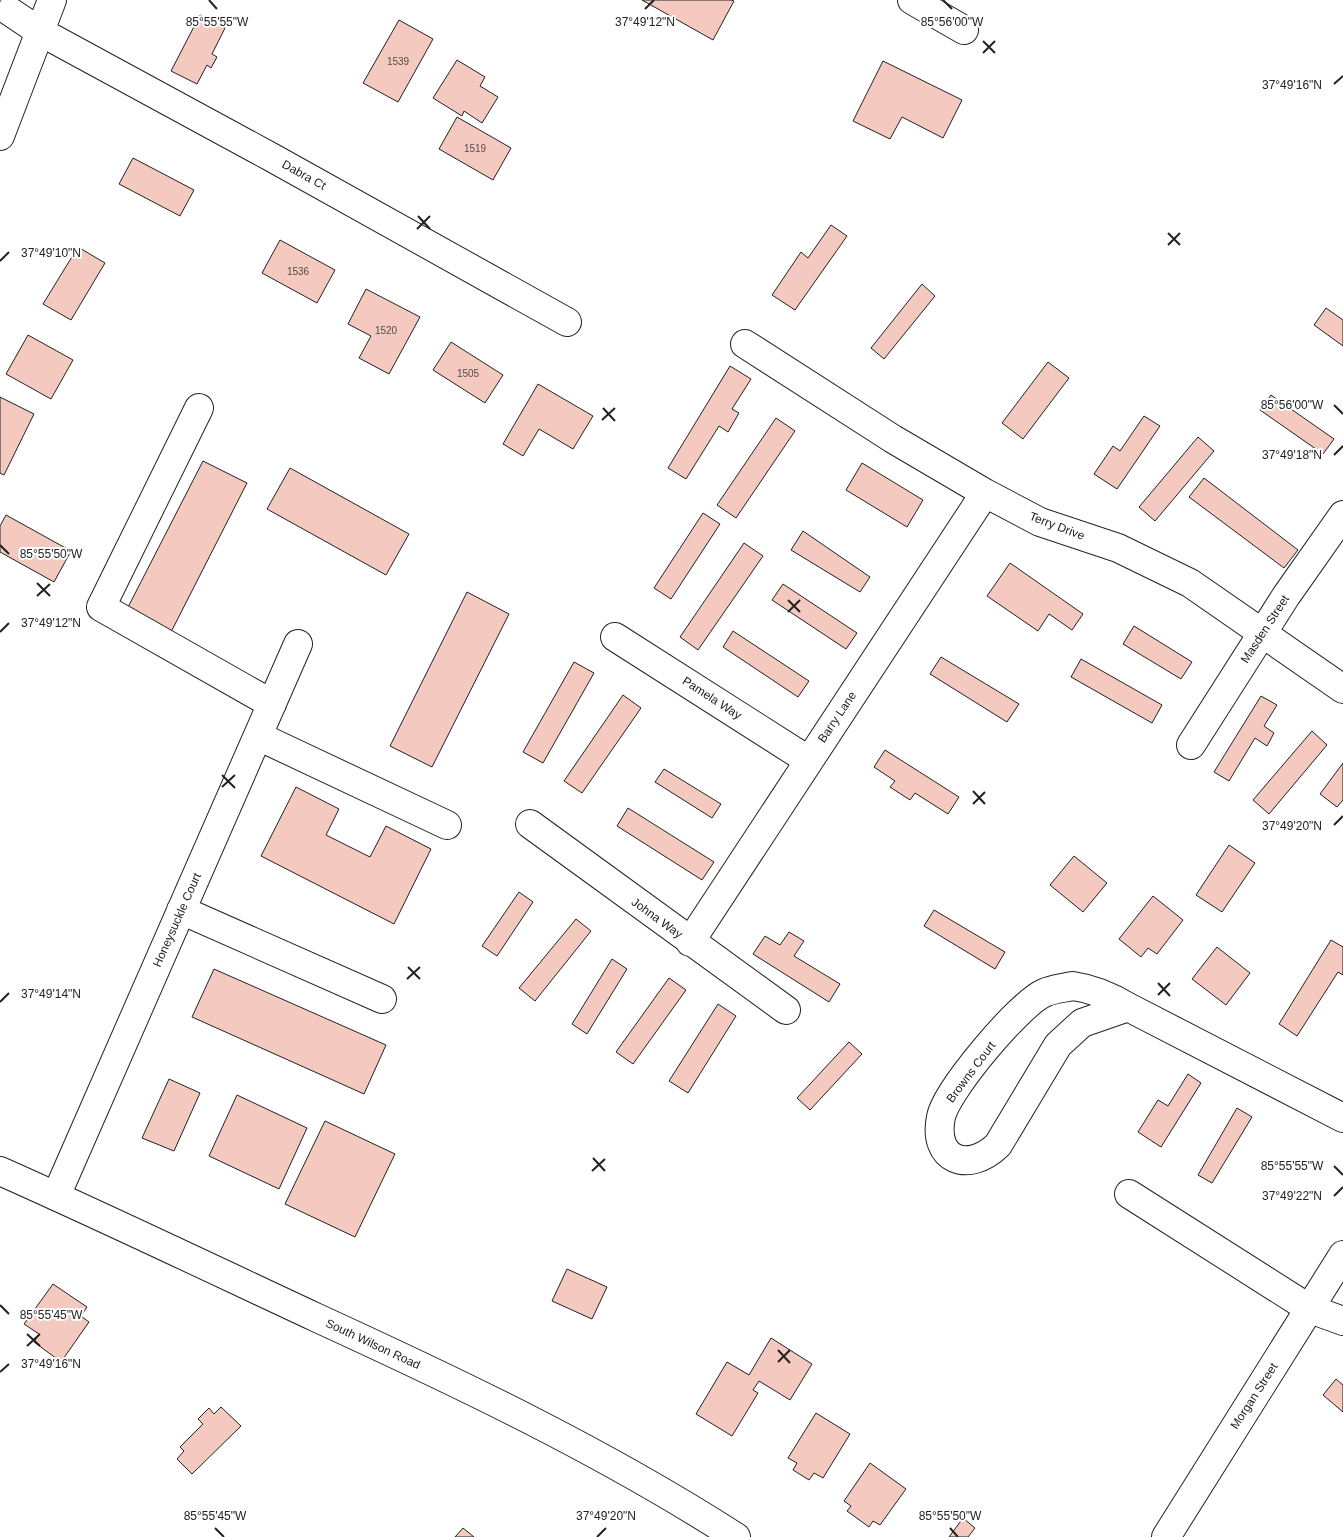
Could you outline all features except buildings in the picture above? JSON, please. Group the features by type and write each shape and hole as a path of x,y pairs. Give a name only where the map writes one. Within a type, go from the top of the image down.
{"street":[{"path":"0,136 52,0"},
{"path":"912,0 964,30"},
{"name":"Dabra Ct","path":"0,5 39,32 271,157 567,322"},
{"name":"Terry Drive","path":"745,344 893,439 985,494 1040,522 1118,548 1168,570 1262,632 1343,689"},
{"path":"199,408 101,607 272,704"},
{"name":"Barry Lane","path":"690,942 808,760 985,494"},
{"name":"Masden Street","path":"1191,744 1262,632 1343,515"},
{"name":"Pamela Way","path":"616,637 808,760"},
{"name":"Honeysuckle Court","path":"56,1196 298,644"},
{"path":"258,736 447,825"},
{"name":"Johna Way","path":"530,824 786,1010"},
{"path":"181,910 382,999"},
{"name":"Browns Court","path":"1128,1007 1082,1023 1058,1045 998,1145 986,1156 972,1161 958,1159 946,1151 940,1136 941,1117 948,1098 1008,1022 1043,993 1073,986 1091,989 1128,1007 1343,1118"},
{"name":"South Wilson Road","path":"0,1171 450,1380 589,1450 691,1508 731,1536"},
{"path":"1129,1194 1310,1309 1343,1321"},
{"name":"Morgan Street","path":"1166,1537 1191,1494 1343,1255"}]}
